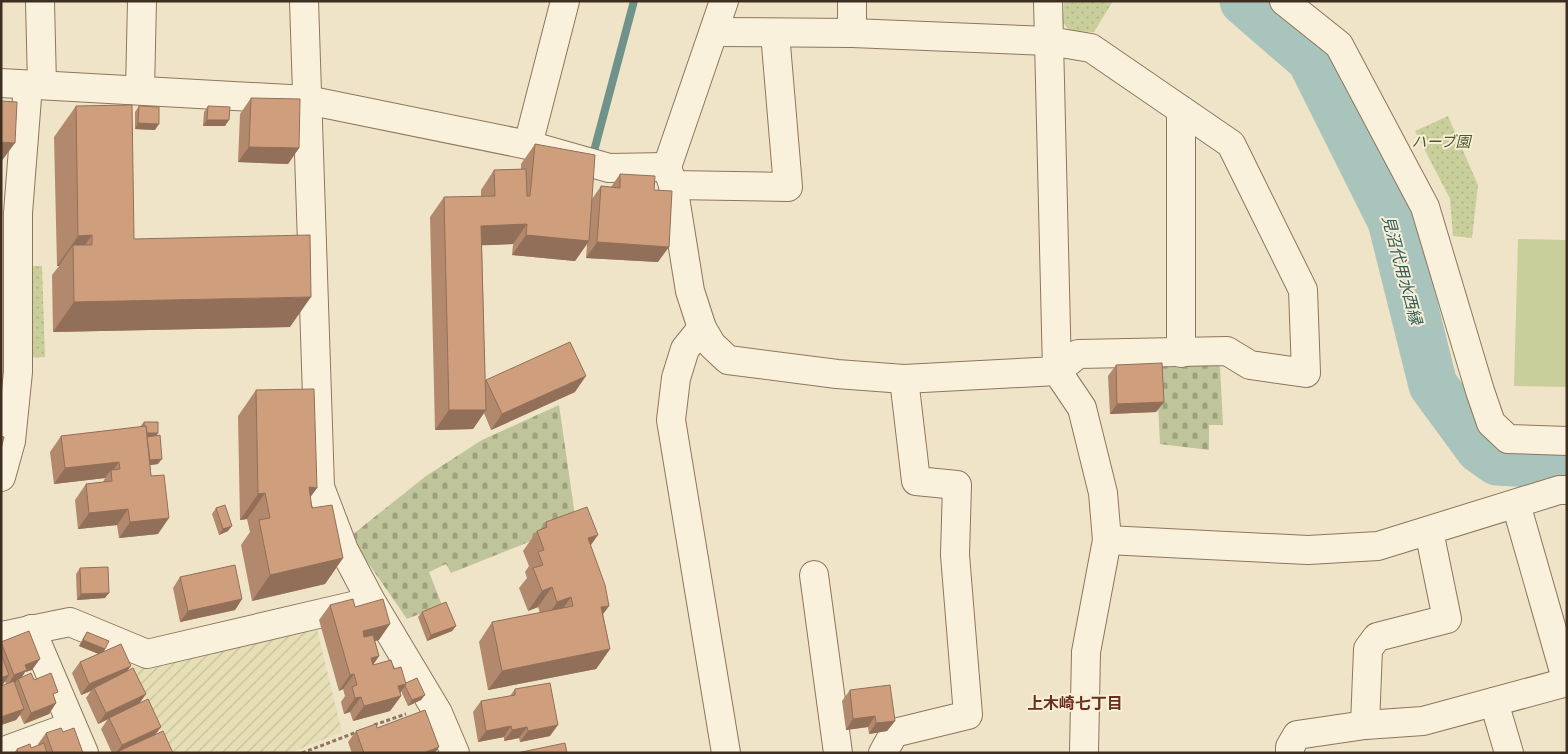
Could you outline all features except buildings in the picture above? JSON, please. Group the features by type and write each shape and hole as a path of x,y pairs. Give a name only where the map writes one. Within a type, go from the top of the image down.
{"street":[{"path":"1,477 11,441 8,394 18,372 18,212 24,84 40,1"},
{"path":"140,90 142,1"},
{"path":"304,1 320,487 344,550 371,602 432,704 455,753"},
{"path":"528,145 564,1"},
{"path":"714,32 852,33 1049,41 1091,48 1231,144 1302,290 1306,373 1250,365 1227,351 1078,354 1057,371 904,379 837,374 728,360 712,345 702,328 690,291 670,176 714,32 724,1"},
{"path":"852,1 852,33"},
{"path":"1048,1 1057,371 1082,408 1103,493 1107,540 1086,652 1084,753"},
{"path":"1284,1 1339,45 1425,207 1491,423 1508,438 1567,442"},
{"path":"24,84 307,100 528,145 610,168 670,176 788,187 775,33"},
{"path":"1181,110 1181,353"},
{"path":"702,328 684,349 676,378 671,420 726,753"},
{"path":"883,753 894,733 968,715 955,555 957,485 916,481 904,379"},
{"path":"1107,540 1308,550 1378,546 1559,490 1567,490"},
{"path":"1290,753 1290,747 1298,734 1365,725 1423,721 1566,682 1516,504"},
{"path":"1365,725 1368,649 1376,637 1446,619 1428,530"},
{"path":"814,575 838,753"},
{"path":"1,636 70,622 147,654 371,602"},
{"path":"31,629 84,753"},
{"path":"1494,702 1509,753"},
{"path":"1,752 72,726"}],"path":[{"path":"367,728 432,704"},
{"path":"302,753 358,732"}],"shaded area":[{"path":"315,621 342,732 290,753 171,753 131,668"}],"green space":[{"path":"1064,1 1113,1 1094,32 1071,31 1063,23"},
{"name":"ハーブ園","path":"1448,116 1478,185 1472,238 1453,236 1450,199 1415,131"},
{"path":"1518,239 1567,240 1567,387 1514,386"},
{"path":"23,266 42,266 45,357 25,358"},
{"path":"1215,361 1220,367 1223,425 1209,425 1209,450 1160,444 1156,363"},
{"path":"559,405 576,523 451,573 446,564 429,572 442,605 407,619 364,557 352,535 426,476 482,440"}],"waterway":[{"path":"594,151 634,1"},
{"name":"見沼代用水西縁","path":"1244,1 1311,59 1392,221 1433,385 1480,449 1497,461 1567,465"}],"district":[{"name":"上木崎七丁目","path":"1075,703"}]}
